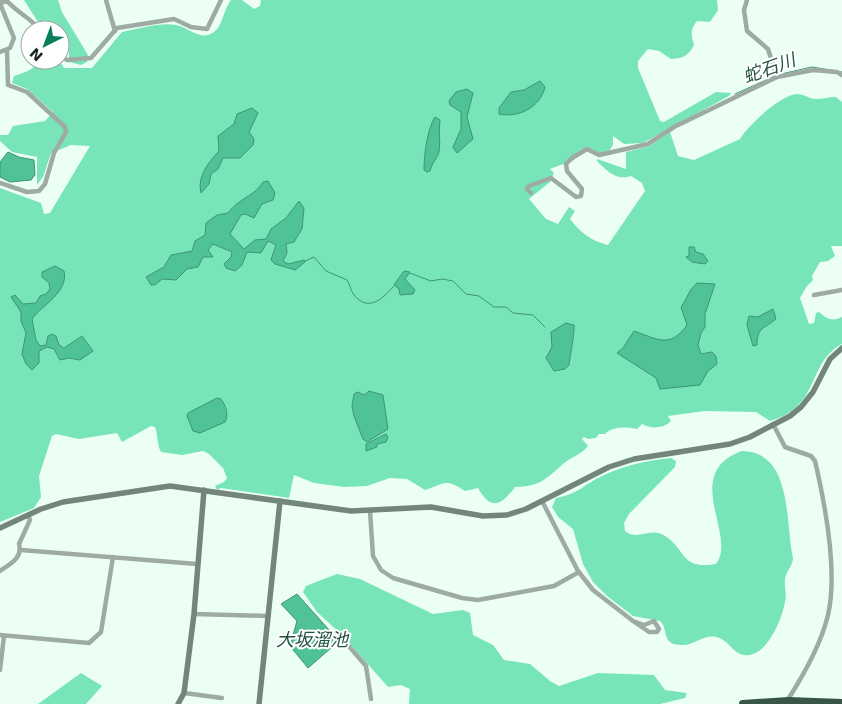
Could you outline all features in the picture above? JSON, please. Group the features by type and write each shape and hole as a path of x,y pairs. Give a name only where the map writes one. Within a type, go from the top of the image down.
{"highway":[{"path":"743,704 787,702 842,703"}],"street":[{"path":"106,0 116,31"},
{"path":"70,60 92,58 117,28 174,19 191,27 207,30 221,0"},
{"path":"747,0 744,10 747,32 768,49 776,75"},
{"path":"0,52 7,50 13,43 14,38 1,6 2,1 8,2 17,12 32,20"},
{"path":"0,183 27,192 39,191 48,177 54,153 66,132 65,127 27,92 8,85 7,50"},
{"path":"531,193 527,189 529,186 551,178 576,197 579,197 583,191 566,166 575,155 587,149 599,154 648,144 674,127 776,75 813,70 837,72 842,75"},
{"path":"814,295 842,290"},
{"path":"0,528 63,502 170,486 351,511 431,507 496,516 514,513 542,501 609,466 634,459 730,444 750,437 796,412 805,404 830,359 842,348"},
{"path":"773,424 785,446 811,456 815,460 832,567 831,596 826,622 813,654 787,702"},
{"path":"178,704 184,693 194,614 204,490"},
{"path":"259,704 280,501"},
{"path":"542,501 579,572 600,597 633,621 649,632 657,632 659,629 654,621 644,624 633,621"},
{"path":"370,511 373,556 381,570 394,578 462,598 478,600 554,586 579,572"},
{"path":"0,571 17,559 21,550 19,544 30,520 28,515"},
{"path":"21,550 197,564"},
{"path":"0,670 2,636 89,643 101,632 113,557"},
{"path":"194,614 268,616"},
{"path":"341,642 347,644 366,666 371,699"},
{"path":"184,693 222,698"}],"shaded area":[{"path":"24,0 58,0 67,20 37,20"},
{"path":"231,0 242,0 254,9 260,6 261,0 717,0 718,10 710,22 697,21 693,27 692,38 694,45 688,54 671,59 659,51 648,49 638,61 638,68 660,121 664,122 716,92 731,93 729,96 643,143 624,144 613,136 613,145 609,151 599,153 588,148 580,150 574,160 550,169 554,173 550,182 529,199 546,219 558,224 569,207 575,211 570,219 578,228 591,239 608,245 645,191 642,183 631,176 621,177 612,174 597,159 626,169 626,152 650,146 670,132 678,156 694,160 740,139 750,126 774,105 791,95 800,94 816,99 836,97 842,102 842,246 831,246 835,256 828,261 820,262 812,276 813,280 800,298 809,324 814,323 816,313 819,312 830,319 842,317 842,344 831,352 823,362 806,395 787,414 770,421 756,412 705,411 668,416 671,421 661,427 649,427 642,424 637,429 616,428 605,434 599,434 596,438 588,439 584,437 582,439 588,446 582,452 542,481 536,484 515,487 501,502 492,503 487,500 478,488 465,491 453,484 445,483 425,490 407,479 390,478 367,486 344,487 314,483 294,475 289,498 221,488 217,490 215,486 224,482 227,478 223,468 209,454 203,451 182,455 161,452 155,427 151,426 122,442 117,433 79,439 56,434 52,436 39,476 41,497 34,508 0,522 0,188 41,203 44,214 50,213 90,146 71,145 51,153 43,177 37,185 37,157 12,152 0,141 0,135 8,135 13,126 45,121 53,112 27,89 12,83 14,76 30,70 92,68 122,32 135,29 171,24 197,34 207,35 213,33 218,28"},
{"path":"70,25 88,55 87,62 81,65 70,62"},
{"path":"742,451 759,454 770,463 784,491 793,558 785,579 786,599 777,627 766,644 752,655 740,654 724,640 712,636 687,645 676,645 668,640 663,624 660,621 633,616 607,596 593,582 583,564 573,529 558,517 552,507 556,498 575,492 610,472 635,464 671,458 676,461 675,467 629,514 624,523 625,531 635,535 660,533 672,541 685,558 690,561 704,565 716,564 721,552 721,538 712,489 715,474 724,461"},
{"path":"337,574 360,579 433,614 463,610 470,613 473,635 493,645 504,660 530,664 559,686 598,673 654,675 665,690 687,693 685,698 660,704 409,704 410,689 401,685 388,687 342,635 317,612 303,592 306,586"},
{"path":"81,673 102,686 86,704 38,704"}],"water":[{"path":"540,81 545,87 538,101 533,106 521,113 499,114 499,108 511,92 524,90"},
{"path":"467,89 473,93 467,117 473,139 457,153 453,147 461,129 461,112 450,105 449,101 456,92"},
{"path":"252,108 258,113 249,132 254,139 253,145 240,158 223,158 218,169 211,174 209,184 201,193 202,176 207,165 219,151 218,136 234,124 237,114"},
{"path":"435,117 440,120 439,152 430,171 427,172 424,170 425,150"},
{"path":"8,152 19,157 34,160 35,175 31,180 10,182 0,177 0,162"},
{"path":"268,181 275,193 273,200 262,204 254,218 245,214 241,215 230,234 244,249 255,240 266,239 271,229 286,218 299,201 304,208 302,229 294,242 286,244 287,253 283,261 288,264 304,260 305,262 295,270 275,264 271,260 276,245 268,241 261,253 247,252 242,265 235,271 226,268 224,264 231,257 232,252 213,244 208,250 213,257 203,257 198,267 187,269 176,280 162,279 155,285 151,285 146,277 164,267 171,255 192,251 195,241 205,235 206,223 217,215 228,213 237,204 256,191 263,182"},
{"path":"689,247 694,247 696,252 703,254 708,261 705,264 692,262 686,257 689,256"},
{"path":"55,266 64,271 63,285 54,298 32,319 36,340 40,346 46,345 48,336 52,334 56,336 59,345 64,348 82,336 93,351 80,360 69,358 60,360 54,349 47,347 39,351 39,363 32,370 26,364 22,354 26,333 21,321 21,312 11,297 15,295 23,304 36,303 40,296 46,294 50,289 49,283 42,277 42,272"},
{"path":"404,271 410,272 405,279 415,290 413,294 400,295 399,289 394,285"},
{"path":"697,283 715,284 705,314 705,327 701,333 698,345 701,354 712,352 716,356 717,364 708,371 700,385 660,389 656,378 617,353 623,348 634,331 663,340 669,340 681,332 687,325 681,307 691,289"},
{"path":"773,309 776,319 760,332 757,345 753,346 747,325 749,316 758,317"},
{"path":"566,323 574,325 569,365 565,369 554,371 546,358 552,347 551,332"},
{"path":"369,391 383,395 388,429 367,442 363,439 352,406 354,394 358,392 364,395"},
{"path":"217,398 221,399 226,407 227,416 225,422 200,433 193,431 187,416 188,413"},
{"path":"386,434 388,437 386,442 377,444 377,447 366,451 366,444"},
{"name":"大坂溜池","path":"297,594 339,641 308,668 290,646 297,621 281,604"}],"waterway":[{"name":"蛇石川","path":"781,74 812,67 842,72"},
{"name":"蛇石川","path":"735,94 775,76"},
{"path":"305,261 314,257 326,271 347,280 354,295 365,303 376,302 394,286"},
{"path":"410,273 431,281 442,279 453,281 466,294 479,296 494,307 506,307 513,313 533,315 545,327"}]}
